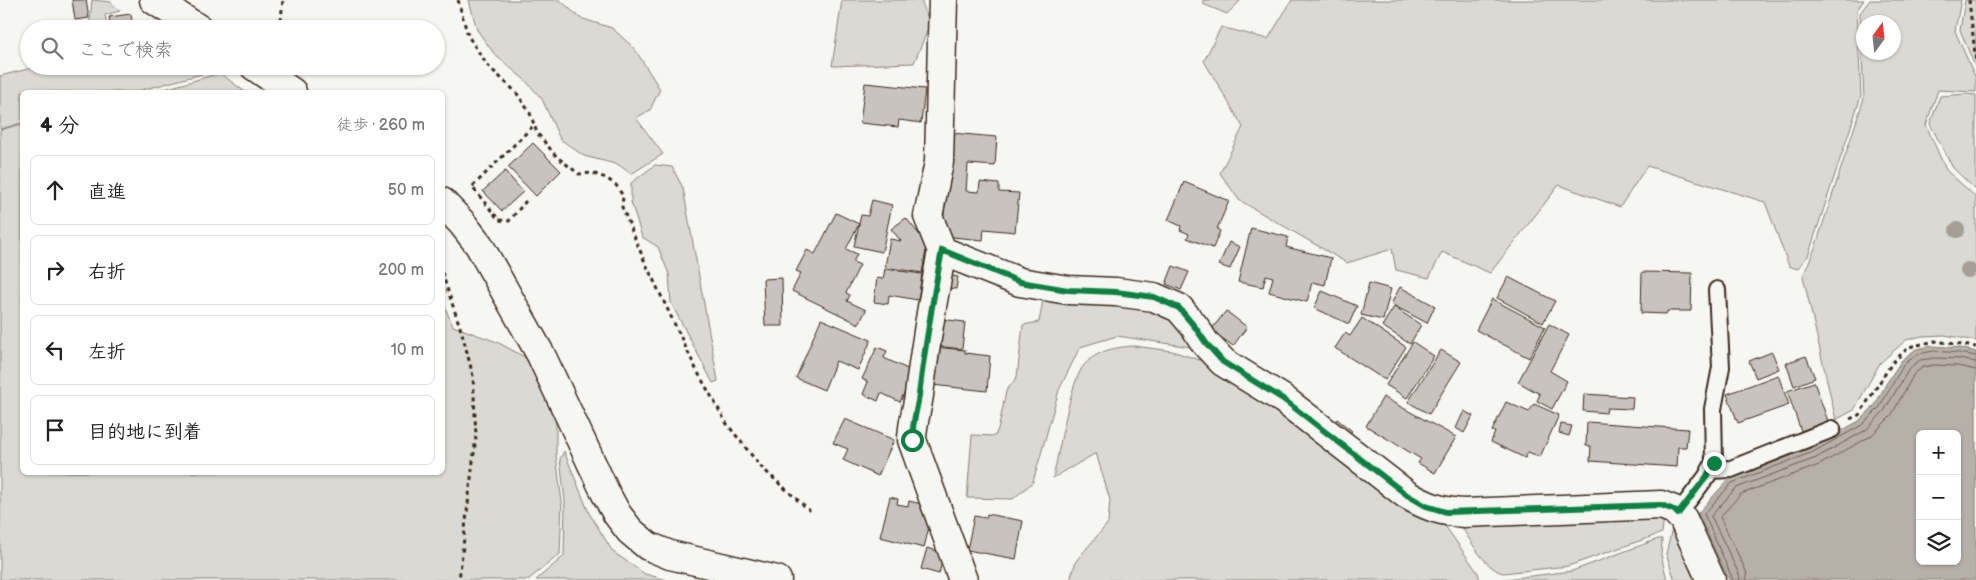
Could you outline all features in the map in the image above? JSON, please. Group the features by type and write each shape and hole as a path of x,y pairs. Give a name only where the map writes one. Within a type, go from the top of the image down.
{"street":[{"path":"154,0 185,20"},
{"path":"943,0 939,162 928,216 942,250 924,354 917,410 912,428 912,440 963,580"},
{"path":"267,75 289,90"},
{"path":"445,205 479,245 541,354 616,514 630,531 648,546 670,555 777,580"},
{"path":"942,250 1020,282 1068,290 1116,292 1154,297 1179,308 1223,362 1283,399 1407,495 1426,506 1446,512 1661,505 1674,510 1684,519 1711,580"}],"lane":[{"path":"1678,514 1714,463 1713,408 1721,367 1717,290"},
{"path":"1710,470 1731,469 1832,429"}],"path":[{"path":"281,20 283,0"},
{"path":"458,0 468,36 488,66 516,92 530,113 537,133 557,157 579,174 592,173 616,184 623,196 622,206 644,260 698,371 727,424 761,467 810,511"},
{"path":"1969,0 1976,63"},
{"path":"526,200 509,220 499,220 472,187 534,126"},
{"path":"445,282 462,333 473,376 476,436 459,580"},
{"path":"1832,429 1858,415 1892,363 1909,347 1935,342 1976,347"}],"shaded area":[{"path":"92,0 111,2 120,11 105,15 106,20 90,20"},
{"path":"469,0 560,0 580,18 612,28 634,48 660,89 650,110 636,118 663,154 631,174 619,165 584,156 560,139 542,99 525,80 495,55 477,30"},
{"path":"842,0 921,0 930,24 914,63 832,66"},
{"path":"1203,0 1241,0 1227,14 1203,4"},
{"path":"1292,0 1864,0 1856,15 1856,60 1859,60 1861,96 1808,256 1797,269 1789,266 1765,202 1647,166 1620,207 1559,185 1490,273 1442,252 1429,278 1396,270 1392,249 1347,263 1239,200 1220,173 1243,127 1204,61 1221,27 1268,39"},
{"path":"1870,0 1961,0 1955,31 1976,79 1976,92 1938,90 1926,125 1946,170 1976,197 1976,341 1945,335 1922,336 1906,340 1880,363 1854,410 1836,420 1803,276 1815,248 1864,98 1862,60 1901,60 1901,15 1860,15"},
{"path":"1965,0 1976,0 1976,69 1960,30"},
{"path":"20,71 20,75 198,75 142,90 20,90 20,124 0,129 0,76"},
{"path":"213,75 223,75 242,90 162,90"},
{"path":"1976,95 1976,190 1953,168 1930,124 1940,96"},
{"path":"20,125 20,475 445,475 445,308 453,326 497,342 532,361 556,416 556,456 562,502 560,554 528,580 0,580 0,130"},
{"path":"655,165 672,167 683,188 718,381 713,383 671,303 669,274 658,247 642,237 631,202 631,183"},
{"path":"1043,300 1157,309 1180,325 1197,348 1117,336 1080,347 1059,390 1033,482 1013,499 967,498 972,435 995,436 999,426 1006,391 1017,377 1023,325 1039,322"},
{"path":"1134,346 1172,351 1206,362 1446,527 1478,573 1480,580 1070,580 1076,561 1108,523 1110,500 1096,453 1053,478 1070,400 1080,372 1090,359 1108,350"},
{"path":"564,451 589,513 613,552 645,574 667,580 536,580 564,556 565,501 560,459"},
{"path":"1456,517 1664,518 1662,533 1568,566 1503,573 1489,565 1482,558"},
{"path":"1674,520 1702,580 1675,580 1666,554"},
{"path":"1662,539 1661,555 1667,580 1498,580 1572,571"}],"water":[{"path":"1933,346 1961,348 1976,352 1976,580 1729,580 1698,513 1729,479 1812,447 1859,421 1875,405 1901,361 1916,349"}],"building":[{"path":"72,0 86,0 89,18 75,20"},
{"path":"131,14 132,20 110,20 109,17"},
{"path":"865,83 925,89 921,123 899,120 898,127 860,123"},
{"path":"951,133 997,137 995,166 968,164 966,191 979,192 980,182 999,184 999,192 1019,193 1015,232 984,229 983,240 942,236"},
{"path":"533,143 561,171 536,196 508,167"},
{"path":"505,171 523,192 502,211 483,191"},
{"path":"1184,182 1229,201 1217,229 1220,231 1213,248 1187,238 1189,234 1180,230 1181,226 1168,220"},
{"path":"872,200 892,205 882,252 854,246 861,215 868,216"},
{"path":"836,213 859,224 846,249 857,254 853,262 860,265 846,293 850,295 847,301 866,310 859,324 792,291 801,273 796,271 807,250 815,254"},
{"path":"906,218 927,244 922,273 885,267 890,239 901,241 891,229"},
{"path":"1251,228 1288,237 1286,247 1331,258 1325,285 1312,282 1307,302 1269,292 1273,277 1266,275 1263,287 1238,282"},
{"path":"1229,242 1240,247 1230,269 1219,265"},
{"path":"1173,266 1189,272 1181,290 1166,284"},
{"path":"885,269 922,274 918,300 889,295 888,304 874,302 877,278 883,279"},
{"path":"1642,272 1692,273 1691,311 1667,311 1667,314 1641,313"},
{"path":"944,274 958,277 956,289 942,287"},
{"path":"1508,277 1555,301 1543,323 1497,298"},
{"path":"782,278 783,326 765,326 763,279"},
{"path":"1369,283 1391,289 1383,320 1361,315"},
{"path":"1400,287 1435,306 1427,323 1391,304"},
{"path":"1322,291 1357,306 1349,324 1314,308"},
{"path":"1492,299 1545,327 1529,358 1476,330"},
{"path":"1394,307 1421,325 1410,344 1382,326"},
{"path":"1226,311 1247,327 1233,346 1211,330"},
{"path":"1362,318 1406,347 1385,380 1335,348 1345,333 1350,336"},
{"path":"821,319 871,340 858,370 836,361 824,390 796,378"},
{"path":"940,319 965,322 962,349 936,346"},
{"path":"1549,324 1569,335 1550,371 1567,381 1552,409 1537,401 1540,394 1518,382"},
{"path":"1413,342 1434,356 1407,398 1386,385"},
{"path":"877,347 887,351 884,358 914,372 900,402 881,393 878,401 863,394 868,382 862,379"},
{"path":"935,347 965,350 965,353 990,356 987,391 932,385"},
{"path":"1441,350 1461,362 1429,414 1408,402"},
{"path":"1772,352 1779,369 1756,378 1749,361"},
{"path":"1806,356 1815,378 1794,386 1786,363"},
{"path":"1778,375 1789,405 1738,423 1727,394"},
{"path":"1814,382 1828,421 1801,431 1787,391"},
{"path":"1584,394 1633,397 1632,409 1607,408 1606,413 1583,411"},
{"path":"1383,397 1456,437 1435,473 1418,463 1421,459 1366,426"},
{"path":"1506,402 1529,412 1534,404 1559,415 1540,457 1528,452 1525,458 1491,442 1495,432 1492,431"},
{"path":"1464,411 1473,416 1464,433 1456,428"},
{"path":"845,419 894,440 878,476 843,460 848,449 833,443"},
{"path":"1337,419 1352,431 1345,439 1331,426"},
{"path":"1587,422 1688,429 1686,447 1678,447 1677,467 1590,461 1591,446 1586,446"},
{"path":"1561,424 1572,426 1569,436 1559,433"},
{"path":"890,497 898,499 897,504 908,506 909,501 930,506 931,518 924,548 880,537"},
{"path":"987,514 1023,521 1016,559 967,550 974,516 986,518"},
{"path":"927,548 944,553 939,574 921,569"}],"route":[{"path":"912,440 912,428 917,410 924,354 942,250 1020,282 1068,290 1116,292 1154,297 1179,308 1223,362 1246,378 1283,399 1407,495 1426,506 1446,512 1661,505 1674,510 1678,514 1707,476 1714,463"}]}
